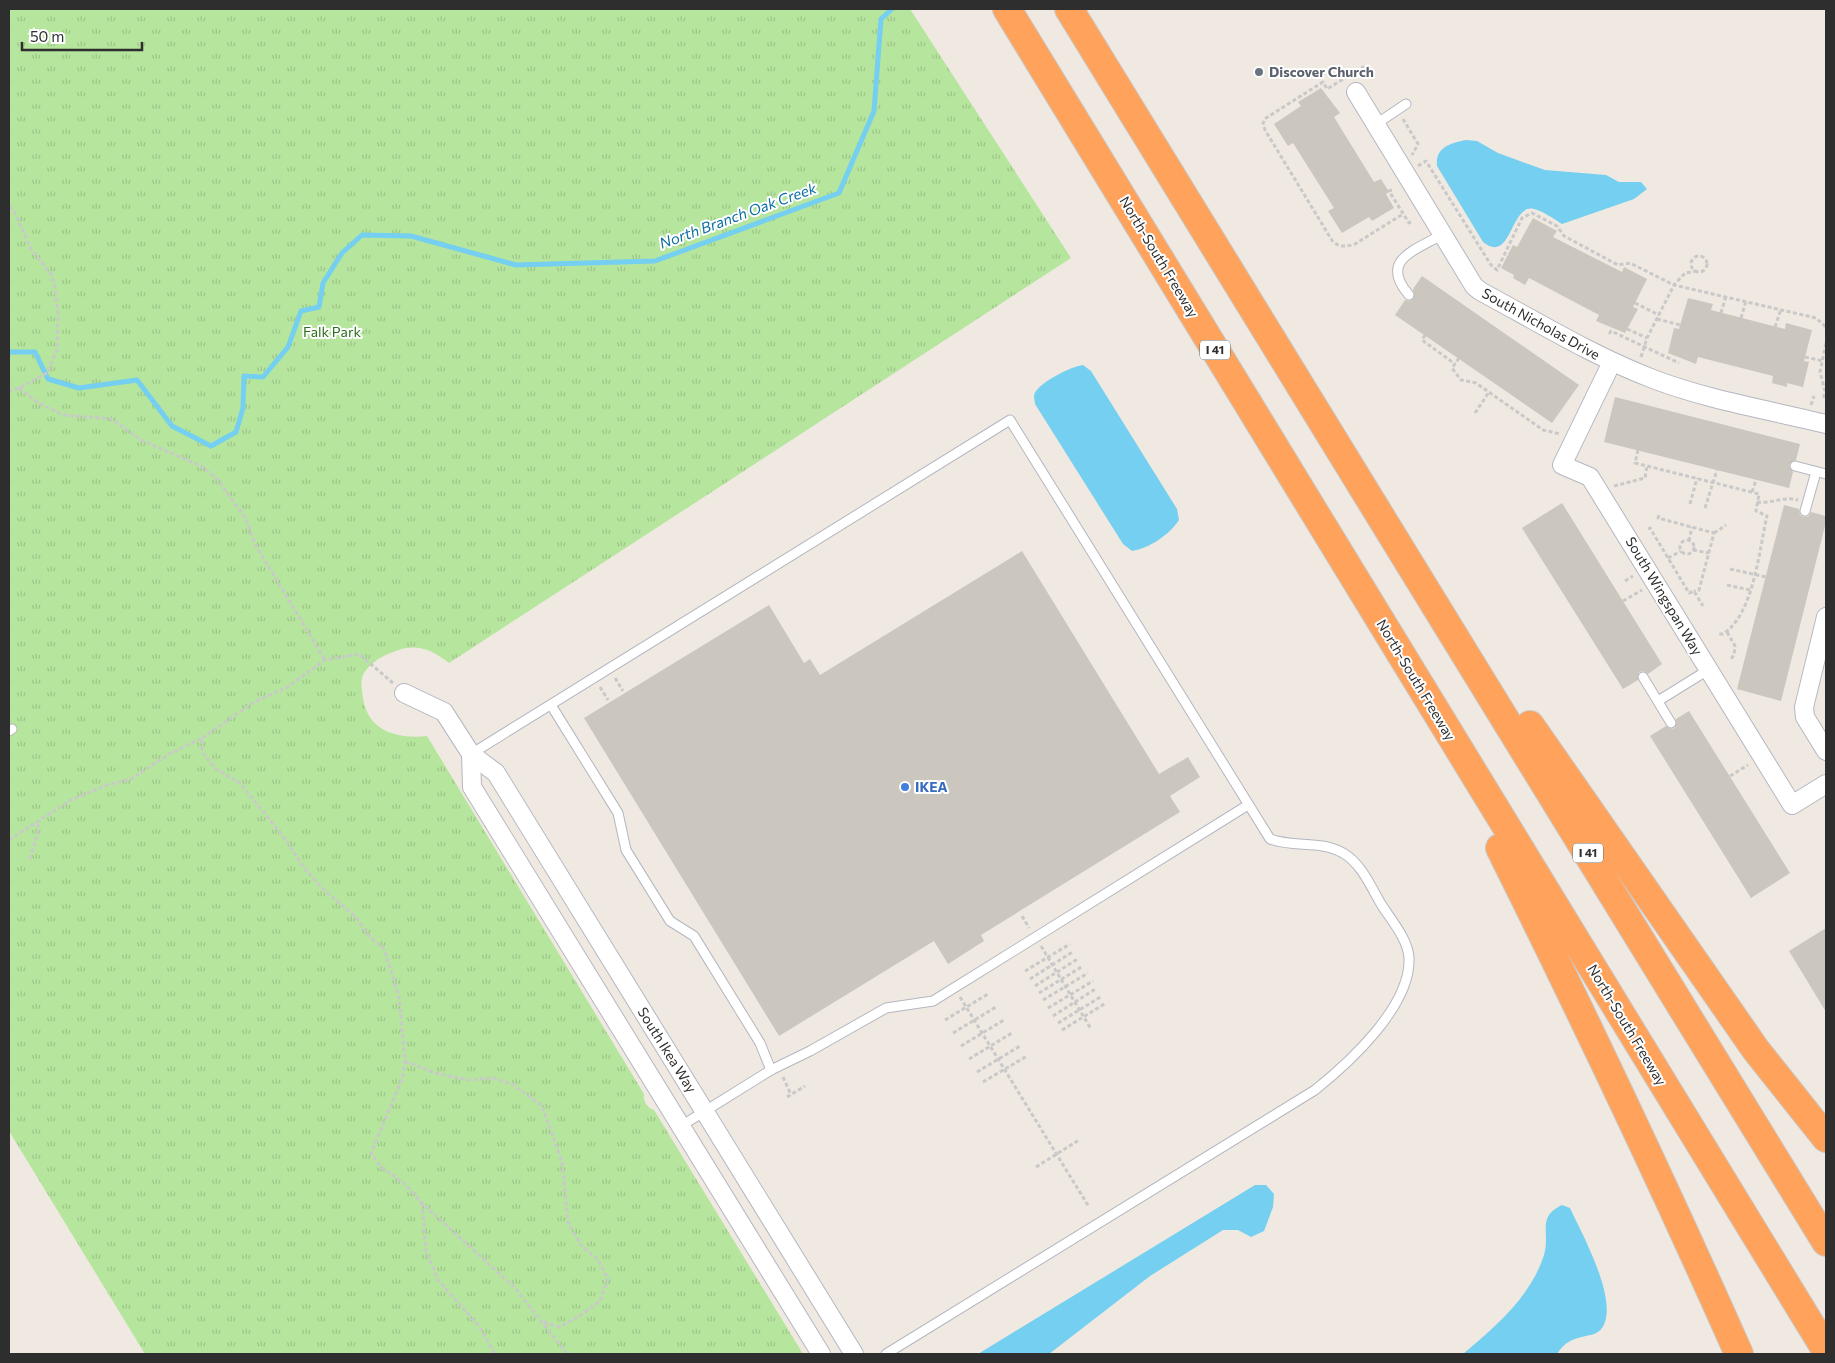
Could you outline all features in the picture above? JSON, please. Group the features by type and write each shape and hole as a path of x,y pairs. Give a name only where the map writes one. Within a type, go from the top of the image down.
{"highway":[{"name":"North-South Freeway","path":"1007,9 1826,1350"},
{"name":"I 41","path":"1069,9 1826,1242"},
{"path":"1350,464 1703,976 1756,1050 1826,1138"},
{"path":"1423,692 1614,1080 1739,1354"}],"street":[{"name":"South Nicholas Drive","path":"1356,92 1474,286 1480,291 1612,362 1685,390 1826,424"},
{"name":"South Wingspan Way","path":"1612,362 1562,466 1590,477 1792,805 1826,784"},
{"path":"1826,617 1804,707 1805,717 1826,751"},
{"name":"South Ikea Way","path":"404,693 444,712 471,754 496,773 854,1354"},
{"name":"South Ikea Way","path":"471,754 472,788 821,1354"}],"lane":[{"path":"1376,124 1406,104"},
{"path":"1408,295 1400,286 1395,274 1397,266 1403,258 1443,234"},
{"path":"471,754 1010,420 1270,839 1290,845 1329,846 1345,854 1358,866 1403,939 1409,956 1408,976 1398,998 1351,1061 1315,1090 886,1354"},
{"path":"1794,466 1826,474"},
{"path":"1805,511 1816,472"},
{"path":"1658,701 1708,670"},
{"path":"1643,677 1671,723"},
{"path":"551,704 618,813 626,850 670,921 694,936 760,1043 771,1070"},
{"path":"680,1126 771,1070 810,1051 886,1008 932,1000 1248,804"}],"path":[{"path":"1364,69 1363,67 1327,89 1323,82 1266,118 1263,123 1270,138 1334,242 1338,245 1349,246 1355,244 1403,214"},
{"path":"1398,110 1418,144 1412,153 1416,168 1426,161 1491,265 1497,270 1522,218 1532,213 1557,226 1564,236 1618,265 1630,263 1674,284 1816,318 1826,327"},
{"path":"1392,190 1389,191 1409,223 1411,222"},
{"path":"9,207 14,211 31,249 51,274 55,287 58,314 57,350 47,373 19,388 9,391"},
{"path":"1639,361 1647,338 1674,284 1685,273 1700,272 1706,268 1704,258 1700,256 1693,260 1692,267 1696,271"},
{"path":"1721,313 1726,296"},
{"path":"1741,318 1746,301"},
{"path":"1635,303 1658,317 1680,325"},
{"path":"1776,327 1781,309"},
{"path":"1628,329 1647,338"},
{"path":"1609,334 1611,331 1644,348 1680,363"},
{"path":"1425,335 1422,340 1455,364"},
{"path":"1824,398 1825,391 1820,372 1826,344"},
{"path":"1805,357 1823,361"},
{"path":"1459,358 1452,368 1461,380 1476,383 1544,430 1566,436"},
{"path":"19,388 40,404 64,415 112,419 141,440 201,466 217,479 246,519 255,544 325,660"},
{"path":"1475,413 1489,392"},
{"path":"1638,450 1635,463 1759,494 1756,511 1768,516 1750,590 1740,618 1727,632 1717,634"},
{"path":"1608,484 1614,486 1644,478 1647,466"},
{"path":"1705,508 1716,470"},
{"path":"1690,504 1697,478"},
{"path":"1752,492 1756,480"},
{"path":"1757,502 1768,504 1782,499"},
{"path":"1659,516 1658,518 1714,533"},
{"path":"1648,529 1650,528 1689,593 1699,590 1714,533 1726,525"},
{"path":"1692,527 1689,541 1692,544 1693,550"},
{"path":"1681,551 1681,543 1689,541"},
{"path":"1681,551 1686,554 1693,550 1708,553"},
{"path":"1668,558 1681,551"},
{"path":"1730,569 1766,577"},
{"path":"1727,585 1750,590"},
{"path":"1694,591 1703,606"},
{"path":"1727,632 1735,646 1734,656 1730,660"},
{"path":"9,840 71,800 108,785 130,779 169,754 202,738 254,702 286,688 325,660 359,654 404,693"},
{"path":"202,738 202,752 216,768 240,783 286,840 310,874 325,891 356,917 367,934 384,949 399,997 405,1061 402,1079 371,1153 381,1167 404,1183 516,1289 567,1354"},
{"path":"1730,776 1762,757"},
{"path":"30,859 38,832 38,821"},
{"path":"1022,916 1091,1029"},
{"path":"1025,971 1070,944"},
{"path":"1030,978 1074,951"},
{"path":"1035,986 1079,958"},
{"path":"1039,993 1083,966"},
{"path":"1044,1000 1088,973"},
{"path":"1048,1008 1093,981"},
{"path":"954,987 1089,1207"},
{"path":"1053,1016 1097,988"},
{"path":"945,1020 988,994"},
{"path":"1058,1023 1102,996"},
{"path":"1062,1030 1106,1003"},
{"path":"953,1033 996,1007"},
{"path":"961,1046 1004,1020"},
{"path":"969,1059 1012,1033"},
{"path":"977,1072 1020,1046"},
{"path":"983,1082 1026,1056"},
{"path":"405,1061 435,1073 469,1080 492,1078 512,1084 542,1106 562,1162 568,1222 580,1244 598,1260 608,1279 600,1301 578,1317 559,1327 539,1320"},
{"path":"788,1097 805,1086"},
{"path":"1036,1167 1079,1140"},
{"path":"422,1202 426,1251 438,1280 479,1326 495,1354"}],"green space":[{"name":"Falk Park","path":"9,9 910,9 1071,258 449,663 424,649 400,649 374,662 364,672 362,678 361,684 366,710 378,726 395,734 416,737 427,736 644,1094 646,1104 654,1110 803,1354 145,1354 9,1131"}],"water":[{"path":"1466,140 1477,141 1498,153 1545,170 1606,175 1619,182 1641,182 1647,189 1634,199 1562,224 1537,210 1526,210 1520,215 1506,240 1500,246 1493,247 1483,242 1437,166 1441,150"},
{"path":"1083,365 1091,371 1177,509 1179,520 1170,531 1152,544 1132,551 1123,544 1035,404 1034,396 1036,391 1047,381 1063,372"},
{"path":"1255,1185 1266,1185 1274,1194 1273,1207 1264,1231 1251,1237 1238,1230 1223,1230 1150,1276 1049,1354 978,1354"},
{"path":"1562,1205 1570,1208 1603,1285 1606,1316 1602,1328 1598,1332 1569,1342 1557,1354 1463,1354 1510,1311 1529,1286 1543,1258 1546,1241 1546,1221 1554,1210"}],"building":[{"path":"1321,88 1340,113 1334,117 1374,182 1381,179 1389,192 1386,194 1394,208 1372,221 1369,217 1342,233 1328,211 1334,208 1293,143 1288,146 1274,124 1301,106 1298,102"},
{"path":"1533,218 1557,231 1553,237 1622,272 1624,267 1647,279 1633,307 1638,309 1625,333 1596,321 1599,315 1529,278 1525,285 1513,278 1514,275 1501,268 1513,245 1517,247"},
{"path":"1422,276 1579,385 1552,423 1395,315 1405,300 1410,301 1414,298 1413,289"},
{"path":"1688,298 1713,304 1711,310 1785,329 1786,323 1812,330 1804,361 1809,362 1803,387 1787,383 1787,387 1772,383 1773,376 1698,357 1696,364 1668,353 1674,328 1679,329"},
{"path":"1615,397 1800,444 1796,460 1789,465 1793,472 1789,488 1604,442"},
{"path":"1562,503 1662,664 1648,674 1643,671 1639,672 1638,680 1623,689 1522,528"},
{"path":"1784,505 1799,509 1800,515 1804,517 1809,516 1811,512 1826,516 1826,522 1781,701 1737,689"},
{"name":"IKEA","path":"1022,551 1159,774 1188,757 1200,777 1170,796 1180,812 981,935 984,941 948,964 934,941 779,1036 584,718 769,605 804,663 810,659 820,675"},
{"path":"1689,711 1790,873 1751,898 1650,736 1666,726 1671,729 1675,728 1676,719"},
{"path":"1826,928 1826,1012 1789,951"}],"waterway":[{"name":"North Branch Oak Creek","path":"9,352 35,352 48,379 79,388 137,380 172,426 211,446 236,432 243,408 244,376 263,377 288,347 301,311 319,307 323,283 342,253 362,235 411,236 516,265 655,261 839,193 874,111 881,19 892,9"}],"place":[{"name":"Discover Church","path":"1259,72"},
{"name":"IKEA","path":"905,787"}]}
